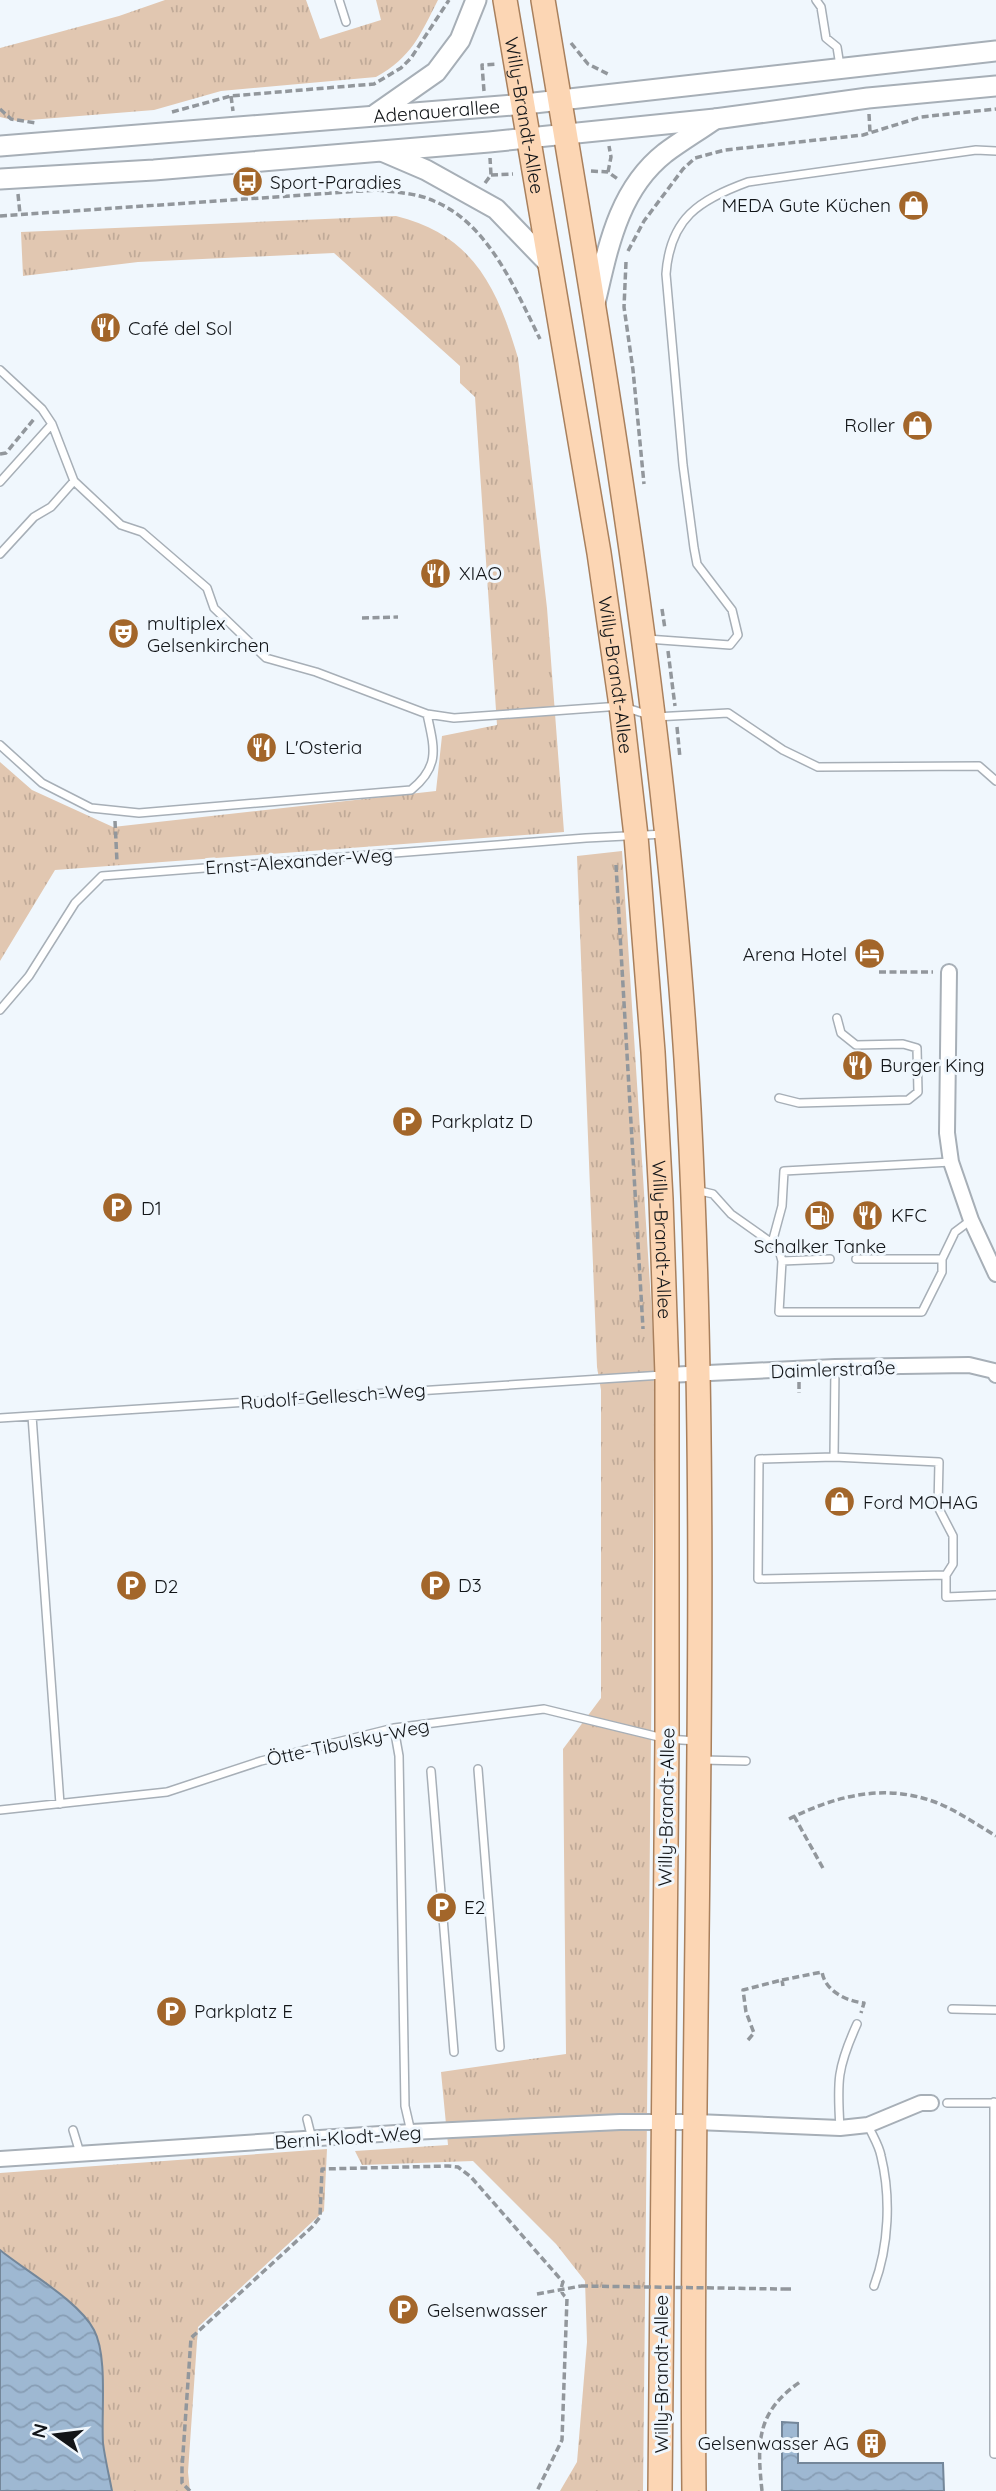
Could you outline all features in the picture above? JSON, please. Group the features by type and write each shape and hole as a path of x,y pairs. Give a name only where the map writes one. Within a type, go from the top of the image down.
{"main road":[{"path":"376,114 436,72 460,40 476,0"},
{"name":"Willy-Brandt-Allee","path":"505,0 525,104 599,553 621,706 636,836 655,1079 667,1375 667,1739 660,2491"},
{"name":"Willy-Brandt-Allee","path":"543,0 594,307 654,717 688,1104 699,1374 694,2491"},
{"name":"Adenauerallee","path":"0,146 525,104 996,51"},
{"name":"Adenauerallee","path":"0,179 154,170 565,135 715,119 869,98 996,86"},
{"path":"594,307 609,243 618,216 632,190 664,154 715,119"},
{"path":"380,150 426,170 496,209 551,266"}],"street":[{"path":"949,972 947,1133 951,1162 971,1220 996,1274"},
{"name":"Daimlerstraße","path":"667,1375 835,1367 969,1365 995,1368"},
{"name":"Berni-Klodt-Weg","path":"0,2160 80,2152 621,2122 840,2128 868,2125 921,2103 933,2103"}],"lane":[{"path":"339,0 346,22"},
{"path":"816,0 821,7 826,38 837,47 841,70"},
{"path":"643,638 730,645 738,635 732,610 701,571 694,548 683,464 666,274 668,253 680,225 691,209 721,192 748,182 975,150 996,151"},
{"path":"0,370 42,409 52,424 74,481 121,526 142,532 207,588 214,608 266,658 316,672 427,713 454,718 621,706 654,717 728,713 783,750 818,767 979,766 996,781"},
{"path":"0,482 52,424"},
{"path":"0,554 34,517 51,507 74,481"},
{"path":"0,745 42,783 91,808 139,813 411,790 427,777 434,748 427,713"},
{"name":"Ernst-Alexander-Weg","path":"0,1010 29,976 75,902 102,876 666,834"},
{"path":"779,1097 799,1103 908,1100 918,1092 917,1048 903,1044 856,1045 841,1033 837,1018"},
{"path":"772,1243 782,1206 784,1171 951,1162"},
{"path":"692,1189 713,1194 731,1214 779,1250 782,1261 779,1312 922,1312 942,1272 942,1259 955,1232 971,1220"},
{"path":"782,1261 830,1259"},
{"path":"856,1259 942,1259"},
{"path":"835,1367 835,1457"},
{"name":"Rudolf-Gellesch-Weg","path":"0,1418 667,1375"},
{"path":"32,1416 60,1804"},
{"path":"946,1575 758,1579 759,1459 835,1457 939,1462 938,1507 953,1536 953,1564 946,1575 946,1597 996,1595"},
{"name":"Ötte-Tibulsky-Weg","path":"0,1810 167,1792 261,1761 394,1728 544,1709 746,1761"},
{"path":"394,1728 399,1756 405,2106 411,2132"},
{"path":"478,1769 500,2047"},
{"path":"430,1771 454,2052"},
{"path":"952,2009 996,2010"},
{"path":"840,2128 837,2081 843,2054 857,2024"},
{"path":"947,2103 995,2102 996,2454"},
{"path":"307,2119 312,2140"},
{"path":"868,2125 881,2154 887,2205 886,2239 881,2268 874,2286"},
{"path":"73,2130 80,2152"}],"path":[{"path":"166,114 231,96 374,84 388,77 411,58 449,0"},
{"path":"0,109 11,119 47,125"},
{"path":"656,206 683,169 695,158 709,153 863,135 921,117 996,109"},
{"path":"0,216 376,190 395,192 433,200 461,216 497,257 517,292"},
{"path":"0,454 6,453 42,409"},
{"path":"362,618 398,617"},
{"path":"115,810 118,875"},
{"path":"879,972 949,972"},
{"path":"824,1870 791,1817 821,1803 851,1796 873,1792 908,1795 934,1802 996,1836"},
{"path":"748,2039 754,2033 746,2012 743,1990 822,1972 824,1981 830,1988 849,2000 864,2003 857,2024"},
{"path":"782,1980 783,1986"},
{"path":"190,2491 182,2483 182,2468 191,2338 320,2217 322,2169 458,2166 561,2277 563,2282 560,2288 562,2295 567,2298 562,2440 537,2491"},
{"path":"537,2294 581,2286 794,2289"},
{"path":"762,2491 758,2460 760,2437 769,2410 785,2392 800,2382"}],"green space":[{"path":"165,0 306,0 320,39 381,20 376,0 438,0 407,53 376,77 221,91 154,110 17,121 0,117 0,48 119,16"},
{"path":"396,216 445,236 478,268 501,309 518,358 547,608 564,832 55,870 0,961 0,762 32,790 113,827 436,791 442,736 497,725 475,397 460,383 460,366 334,253 138,262 23,276 21,232"},
{"path":"622,851 655,1363 643,2491 560,2491 577,2462 587,2342 585,2281 556,2244 473,2161 362,2165 355,2151 448,2145 441,2072 566,2054 563,1749 601,1698 601,1390 597,1367 577,856"},
{"path":"327,2149 324,2211 198,2327 188,2472 190,2491 112,2491 103,2444 101,2361 15,2262 0,2250 0,2173"}],"water":[{"path":"0,2250 77,2308 94,2330 101,2354 103,2443 112,2491 0,2491"},
{"path":"782,2422 798,2423 798,2463 943,2463 944,2491 782,2491"}],"place":[{"name":"Sport-Paradies","path":"247,182"},
{"name":"MEDA Gute Küchen","path":"914,205"},
{"name":"Café del Sol","path":"105,328"},
{"name":"Roller","path":"918,425"},
{"name":"XIAO","path":"436,573"},
{"name":"multiplex Gelsenkirchen","path":"124,634"},
{"name":"L'Osteria","path":"262,747"},
{"name":"Arena Hotel","path":"870,954"},
{"name":"Burger King","path":"857,1065"},
{"name":"Parkplatz D","path":"408,1121"},
{"name":"D1","path":"118,1208"},
{"name":"Schalker Tanke","path":"820,1215"},
{"name":"KFC","path":"868,1215"},
{"name":"Ford MOHAG","path":"840,1502"},
{"name":"D3","path":"435,1585"},
{"name":"D2","path":"131,1586"},
{"name":"E2","path":"441,1907"},
{"name":"Parkplatz E","path":"171,2011"},
{"name":"Gelsenwasser","path":"404,2310"},
{"name":"Gelsenwasser AG","path":"872,2443"}]}
